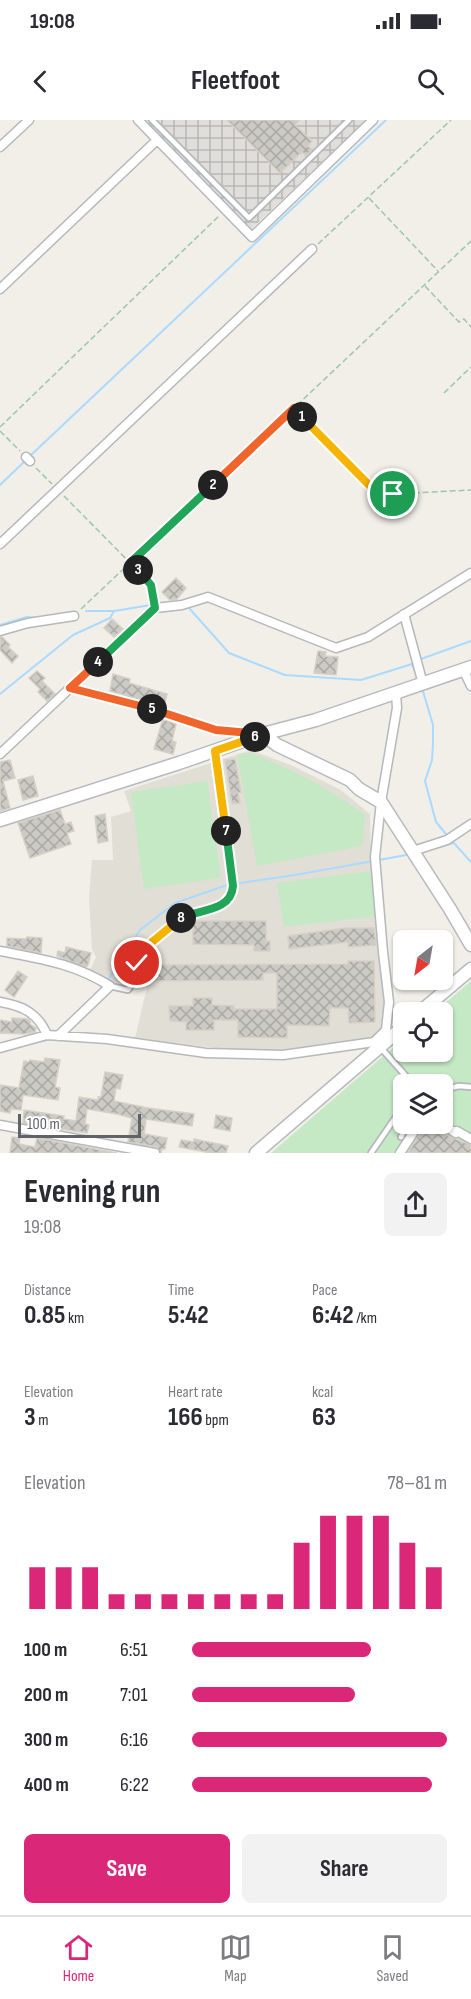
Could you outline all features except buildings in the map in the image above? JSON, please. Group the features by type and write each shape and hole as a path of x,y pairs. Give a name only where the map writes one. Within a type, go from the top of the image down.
{"street":[{"path":"0,147 29,120"},
{"path":"138,120 252,237 373,120"},
{"path":"0,289 157,140"},
{"path":"0,544 312,249"},
{"path":"0,754 155,608 182,605 208,597 336,648 368,637 471,573"},
{"path":"404,614 423,684"},
{"path":"0,632 28,623 74,616"},
{"path":"0,820 263,734 316,720 467,668 471,686"},
{"path":"70,688 140,705 216,730 263,734 277,745 350,780 359,789 381,802 471,945"},
{"path":"377,1044 386,1030 389,1002 375,860 381,802 397,708 396,693"},
{"path":"413,851 447,840 471,824"},
{"path":"0,951 35,956 74,967 110,986 58,1036"},
{"path":"432,1002 471,969"},
{"path":"0,1002 31,1012 42,1022 47,1035"},
{"path":"256,1153 377,1044 393,1033"},
{"path":"0,1048 47,1035 107,1039 206,1053 283,1055 377,1044"},
{"path":"0,1125 155,1153"},
{"path":"453,1132 456,1133 457,1131 471,1139"},
{"path":"400,1153 412,1134"}],"lane":[{"path":"152,120 249,218 349,120"},
{"path":"110,986 128,990 137,963 152,942 181,918 190,913 221,906 232,894 233,885 215,751"},
{"path":"377,1044 404,1074"},
{"path":"453,1087 471,1087"},
{"path":"371,1153 393,1121"}],"path":[{"path":"312,249 451,120"},
{"path":"369,197 438,272"},
{"path":"0,427 225,210"},
{"path":"74,616 471,241"},
{"path":"424,286 459,322 464,319 471,327"},
{"path":"444,393 471,367"},
{"path":"294,408 373,489 393,494 471,490"},
{"path":"0,430 131,562 151,585 155,608"}],"shaded area":[{"path":"142,120 366,120 250,230"},
{"path":"251,750 293,766 341,790 370,814 371,857 386,1001 384,1030 375,1036 283,1053 232,1050 135,1038 147,987 113,982 90,970 96,957 92,949 89,898 92,860 113,860 111,817 131,811 124,791"}],"green space":[{"path":"251,753 311,780 365,815 362,846 257,866 237,754"},
{"path":"207,781 221,878 144,889 131,792"},
{"path":"370,871 376,916 284,927 277,883"},
{"path":"471,981 471,1153 271,1153 393,1048 393,1062 453,1062 453,1002 447,1002"}],"waterway":[{"path":"30,456 386,120"},
{"path":"0,485 26,460"},
{"path":"86,611 114,611 151,605"},
{"path":"189,608 229,653 285,675 361,680 412,664 416,673"},
{"path":"0,694 73,635 110,618 114,611"},
{"path":"44,617 73,612"},
{"path":"0,625 27,617 38,618"},
{"path":"421,659 471,641"},
{"path":"422,688 433,725 432,760 425,781 436,822 446,834"},
{"path":"453,842 471,862"},
{"path":"436,848 453,843"},
{"path":"379,860 406,855"},
{"path":"108,980 140,930 175,903 227,885 373,861"},
{"path":"95,995 103,986"},
{"path":"28,1044 52,1039"}],"route":[{"path":"137,963 152,942 171,924 190,913 221,906 232,894 233,886 215,751 263,734 216,730 140,705 70,688 155,608 151,585 131,562 294,408 373,489 393,494"}]}
